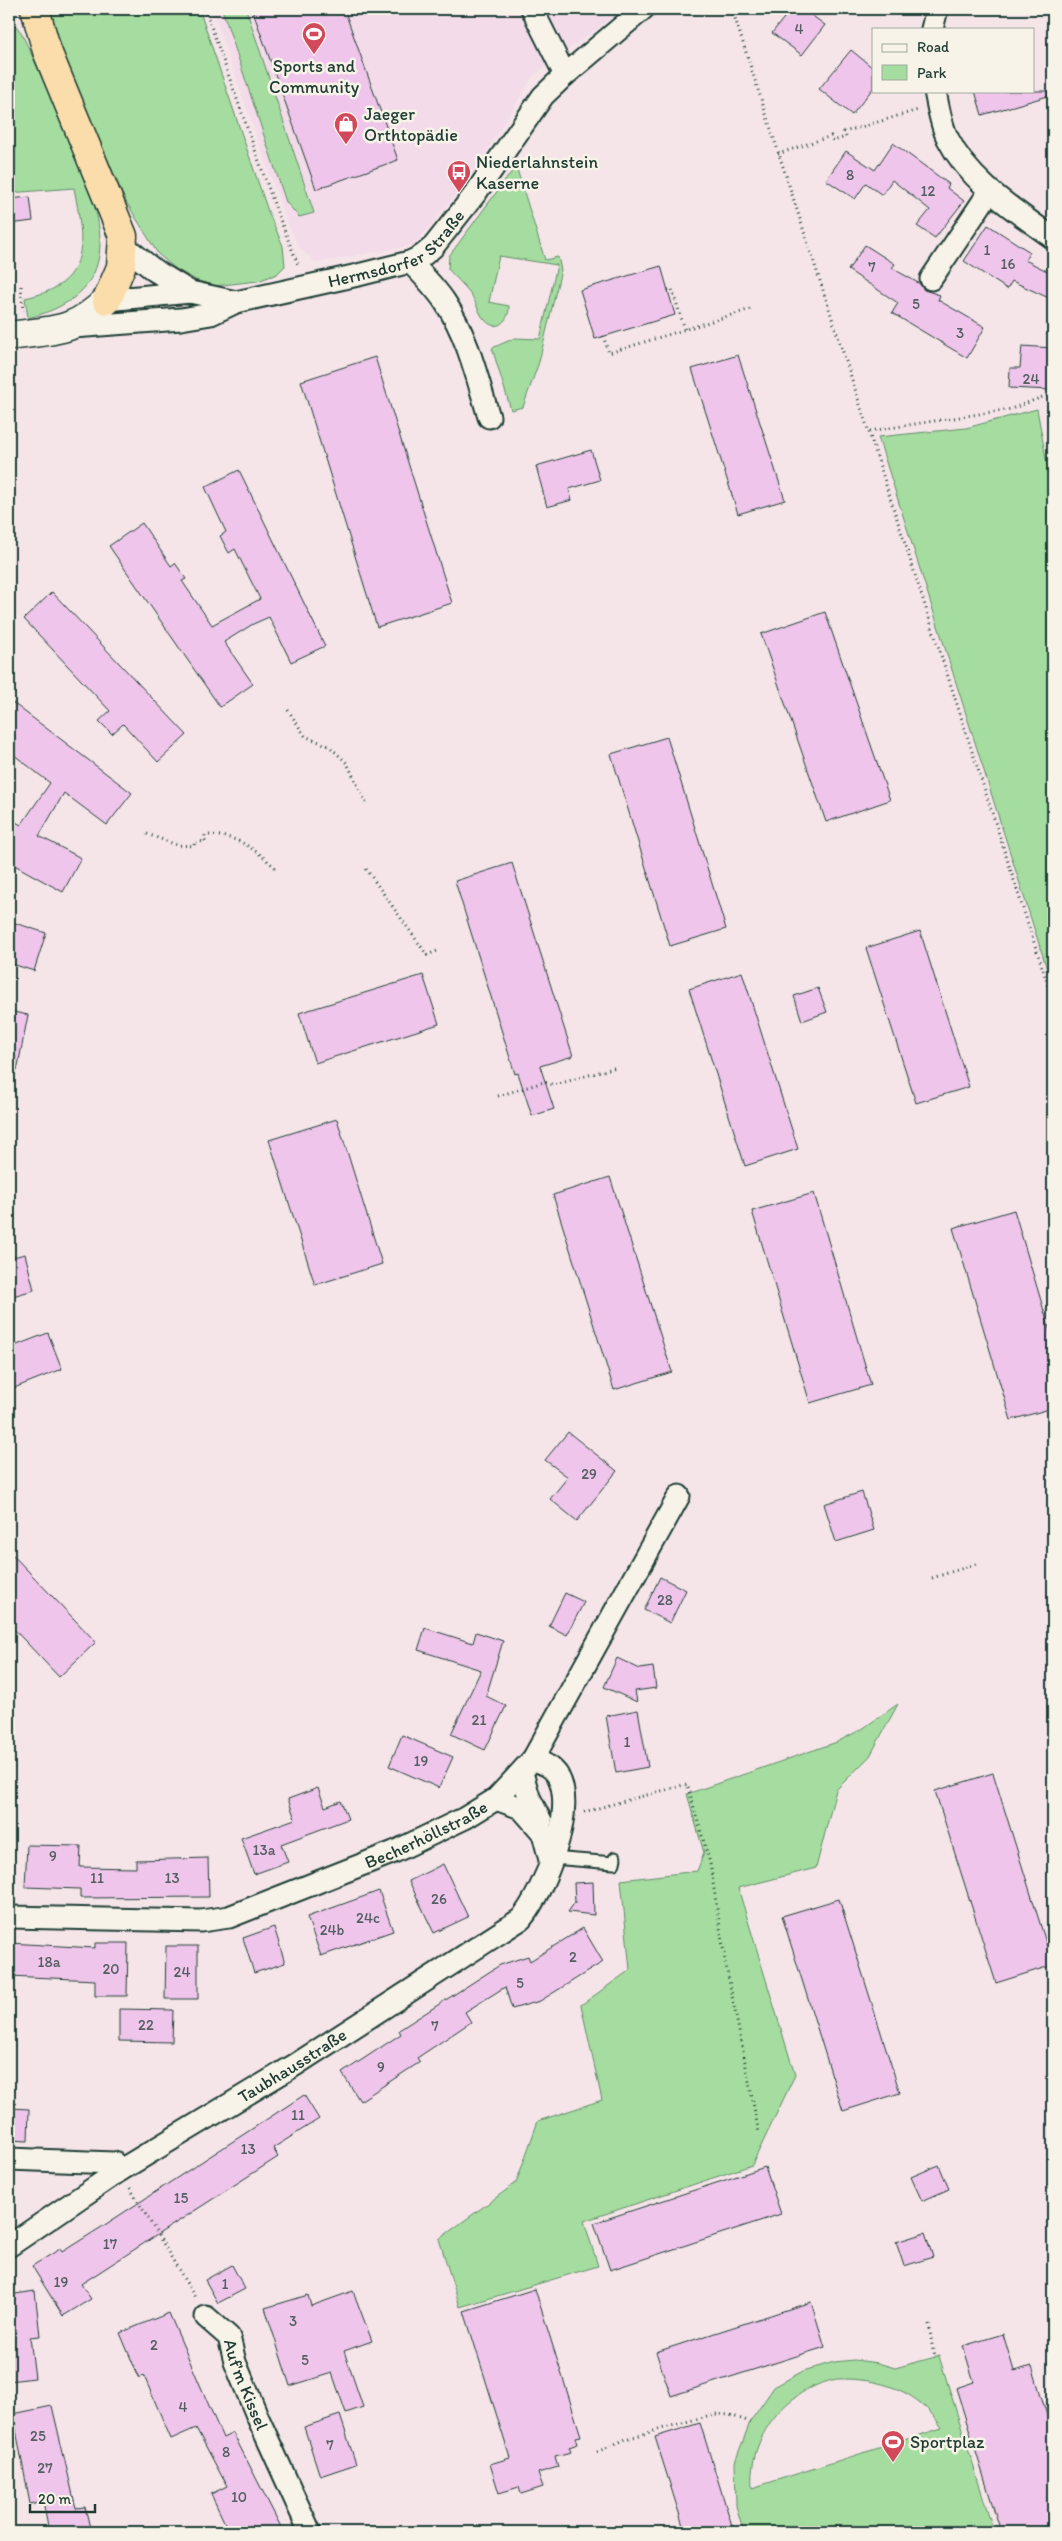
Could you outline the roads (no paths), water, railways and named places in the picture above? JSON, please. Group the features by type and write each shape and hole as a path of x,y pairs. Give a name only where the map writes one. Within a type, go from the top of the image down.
{"highway":[{"path":"16,9 47,51"},
{"path":"36,9 47,51 120,224 124,246 118,279 107,300"}],"street":[{"path":"532,9 564,75"},
{"name":"Hermsdorfer Straße","path":"73,327 181,319 211,314 236,302 410,262 433,246 475,194 534,108 564,75 643,9"},
{"path":"932,28 937,9"},
{"path":"936,98 947,139 965,165 990,191 1053,238"},
{"path":"931,278 990,191"},
{"name":"Hermsdorfer Straße","path":"124,246 154,270 190,292"},
{"path":"410,262 434,287 454,318 467,344 489,417"},
{"name":"Hermsdorfer Straße","path":"107,300 190,292 236,302"},
{"path":"9,336 73,327 92,316 107,300"},
{"name":"Hermsdorfer Straße","path":"107,300 138,312 181,319"},
{"name":"Becherhöllstraße","path":"9,1917 202,1921 228,1917 394,1852 465,1818 496,1800 527,1766 679,1496"},
{"path":"527,1766 529,1797 540,1815 551,1860"},
{"name":"Taubhausstraße","path":"9,2246 119,2171 294,2065 521,1919 538,1894 551,1860 561,1818 563,1799 558,1776 549,1766 527,1766"},
{"path":"496,1800 520,1808 544,1833"},
{"path":"9,2159 114,2163 119,2171"},
{"name":"Auf'm Kissel","path":"206,2317 228,2337 235,2362 258,2418 310,2532"}],"lane":[{"path":"551,1860 614,1863 615,1858"}],"place":[{"name":"Sports and Community","path":"314,55"},
{"name":"Jaeger Orthtopädie","path":"346,145"},
{"name":"Niederlahnstein Kaserne","path":"459,193"},
{"name":"Sportplaz","path":"893,2463"}]}
